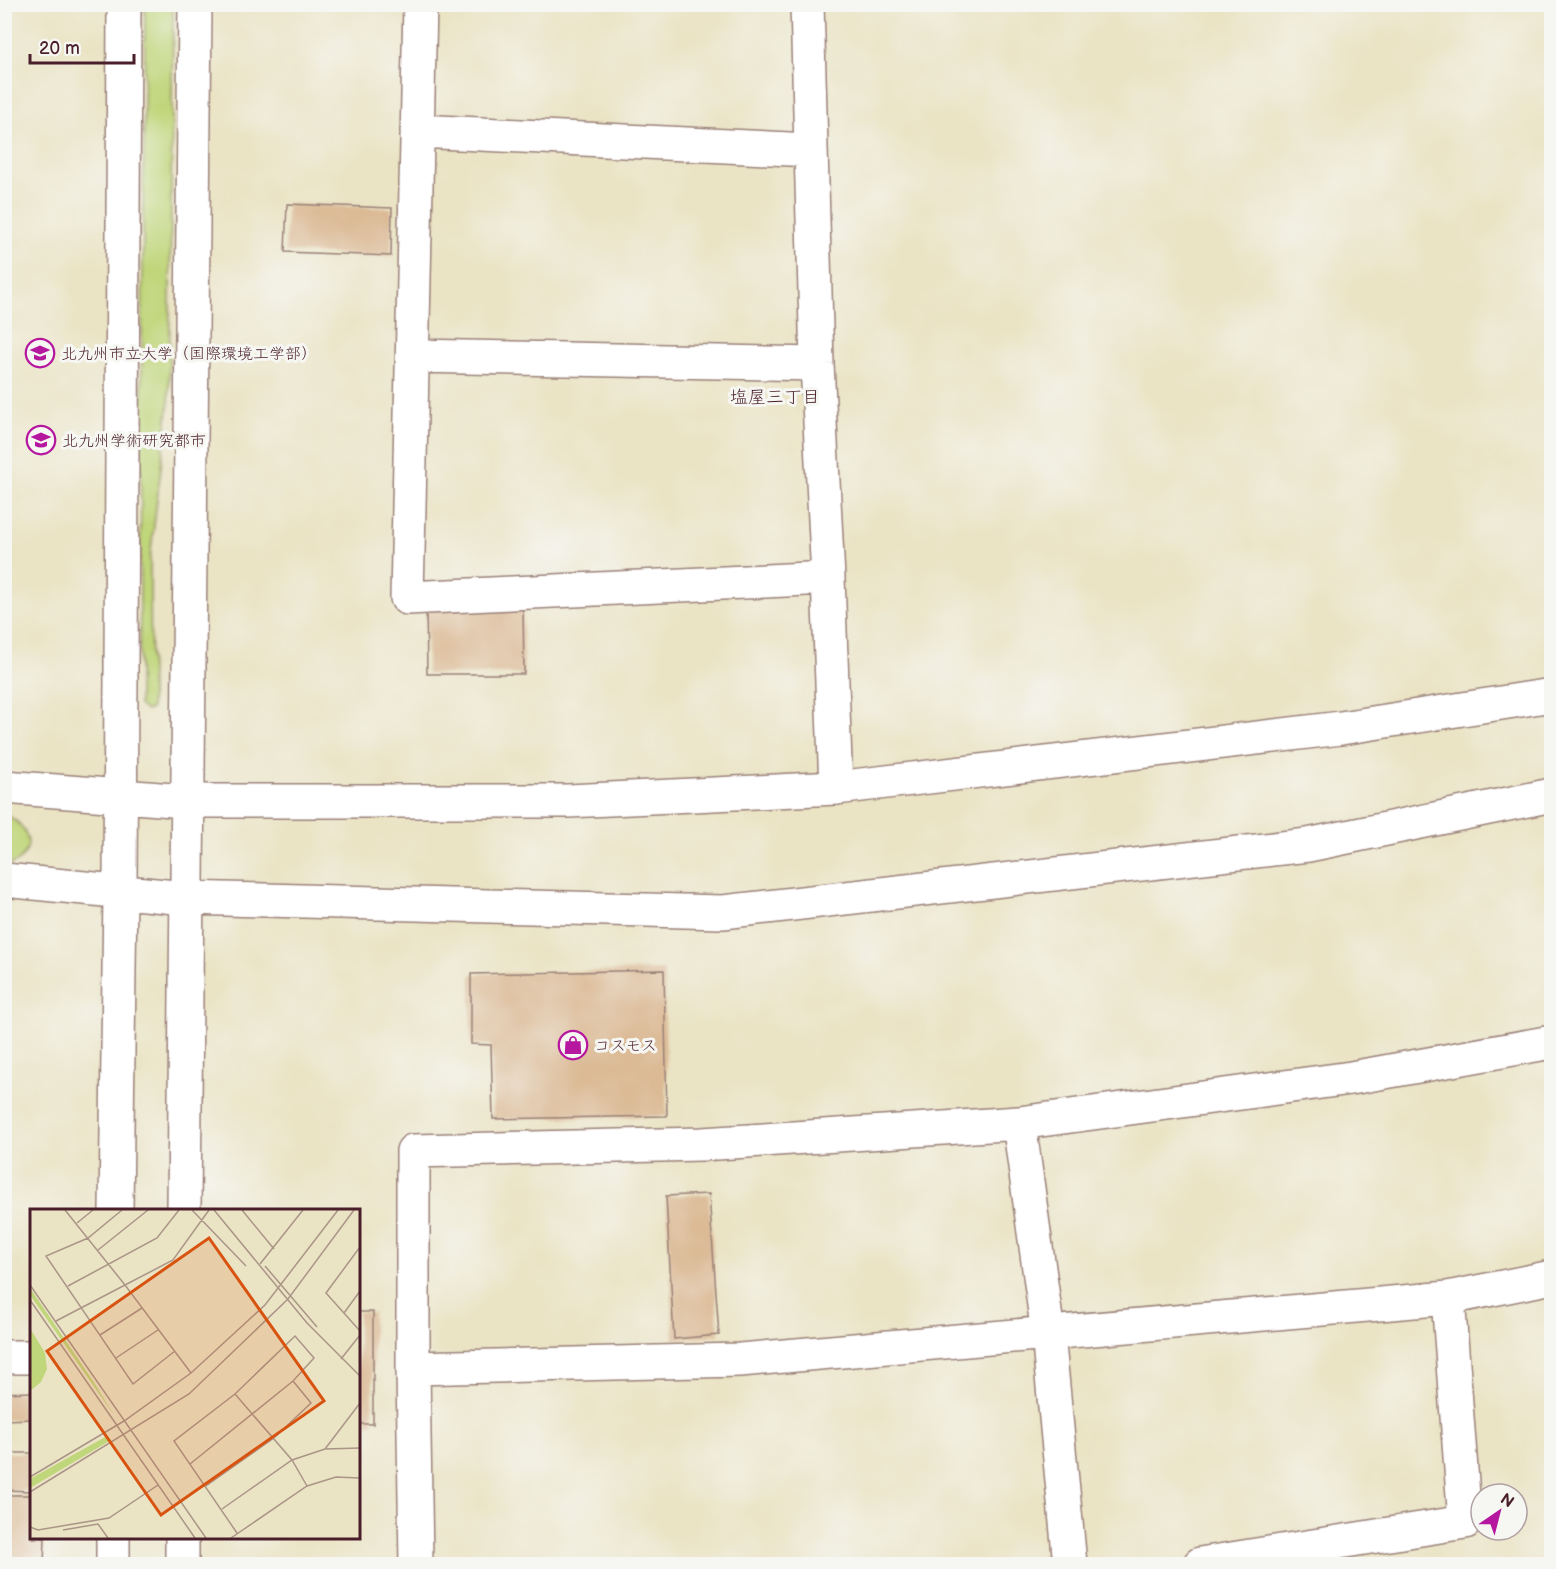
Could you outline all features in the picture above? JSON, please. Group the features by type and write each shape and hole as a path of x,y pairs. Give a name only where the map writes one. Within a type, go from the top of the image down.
{"street":[{"path":"116,1209 121,795 124,4"},
{"path":"184,1209 185,898 195,4"},
{"path":"420,4 407,598 828,578"},
{"path":"807,4 817,364 836,788"},
{"path":"417,131 810,150"},
{"path":"413,356 817,364"},
{"path":"4,787 186,801 568,801 836,788 1341,728 1551,695"},
{"path":"4,880 185,898 723,912 1308,845 1551,795"},
{"path":"416,1564 413,1150 702,1144 1019,1123 1351,1078 1551,1042"},
{"path":"1019,1123 1047,1334 1070,1564"},
{"path":"413,1368 740,1360 1448,1298 1551,1276"},
{"path":"1200,1564 1465,1522 1448,1298"},
{"path":"4,1357 30,1357"},
{"path":"113,1539 113,1564"},
{"path":"182,1539 182,1564"}],"green space":[{"path":"145,5 173,5 169,401 150,558 151,709 146,711 139,705"},
{"path":"5,815 23,828 28,841 24,855 18,861 5,867"}],"building":[{"path":"287,204 392,208 391,256 285,252"},
{"path":"426,606 523,606 524,674 427,674"},
{"name":"コスモス","path":"664,970 667,1116 493,1119 491,1045 471,1044 471,974"},
{"path":"709,1194 719,1335 674,1339 666,1196"},
{"path":"360,1312 373,1312 373,1424 360,1424"},
{"path":"30,1392 30,1419 4,1420 4,1393"},
{"path":"4,1453 30,1453 30,1491 4,1490"},
{"path":"4,1495 30,1495 30,1539 45,1539 44,1564 4,1564"}],"place":[{"name":"北九州市立大学（国際環境工学部）","path":"40,353"},
{"name":"北九州学術研究都市","path":"41,440"},
{"name":"コスモス","path":"573,1045"}],"district":[{"name":"塩屋三丁目","path":"775,397"}]}
